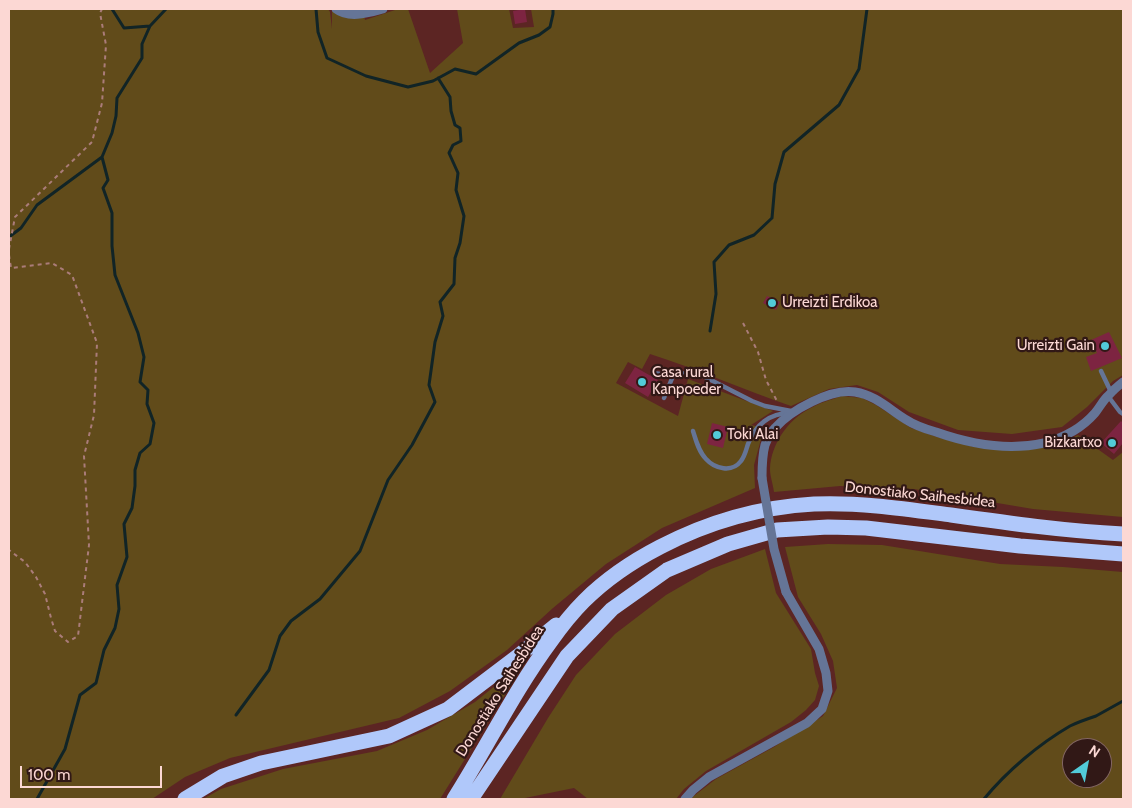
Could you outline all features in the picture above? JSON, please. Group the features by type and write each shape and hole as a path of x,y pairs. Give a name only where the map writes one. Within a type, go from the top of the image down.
{"highway":[{"name":"Donostiako Saihesbidea","path":"454,799 537,660 584,601 633,563 682,536 730,518 786,507 815,504 868,505 1024,525 1123,534"},
{"path":"471,799 567,656 612,608 667,570 728,544 777,530 828,527 866,528 1020,546 1123,554"},
{"path":"185,799 224,776 261,763 389,736 448,709 518,656 584,601"},
{"path":"481,799 527,716"}],"street":[{"path":"336,9 353,15 383,9"},
{"path":"685,799 709,777 807,723 822,709 828,691 826,673 819,649 786,592 774,549 762,478 762,461 766,445 774,429 804,406 840,392 854,392 870,396 886,405 905,420 922,428 957,440 990,445 1042,443 1062,438 1079,428 1094,414 1109,394 1123,382"}],"lane":[{"path":"1100,371 1109,394 1123,414"},
{"path":"654,374 673,376 686,373 701,375 752,401 794,413"},
{"path":"664,398 673,376"},
{"path":"693,431 698,447 706,460 724,469 734,468 740,462 752,436 763,421 777,414 794,413"}],"path":[{"path":"9,249 15,217 92,142 102,103 106,45 100,13 102,9"},
{"path":"9,256 11,268 52,263 72,275 97,342 94,415 84,456 89,545 78,636 68,642 55,631 45,594 36,576 25,562 9,550"},
{"path":"743,323 758,352 766,380 777,402"}],"shaded area":[{"path":"9,9 328,9 332,29 332,9 363,9 365,20 398,9 408,9 430,73 463,43 457,9 509,9 513,28 534,27 531,9 1123,9 1123,375 1113,381 1087,407 1062,427 1012,434 958,430 909,412 878,392 857,385 829,389 791,406 650,354 642,369 628,362 616,383 678,416 688,379 773,411 751,425 764,428 754,465 755,488 662,528 606,564 553,608 507,650 450,691 399,718 230,758 185,777 152,799 9,799"},
{"path":"842,396 862,398 911,428 974,447 1034,449 1060,444 1078,435 1113,460 1123,452 1123,517 1033,509 914,489 840,486 774,492 770,472 771,460 782,434 801,414 817,405"},
{"path":"828,544 882,545 1000,564 1123,572 1123,799 690,799 716,779 774,747 823,716 837,688 833,661 821,634 798,597 785,547"},
{"path":"765,549 776,593 811,649 819,686 815,700 806,710 791,722 706,771 684,789 676,799 588,799 574,788 524,799 500,799 576,675 615,634 666,595 711,569"},
{"path":"526,661 440,799 203,799 221,789 283,769 377,751 427,730 475,702"}],"building":[{"path":"525,9 527,22 515,24 513,11"},
{"name":"Urreizti Erdikoa","path":"767,296 780,302 776,310 763,303"},
{"name":"Urreizti Gain","path":"1109,332 1122,358 1091,371 1086,357 1097,353 1091,340"},
{"name":"Casa rural Kanpoeder","path":"635,367 658,380 648,397 625,383"},
{"path":"1121,421 1123,423 1123,443 1114,454 1101,443"},
{"name":"Toki Alai","path":"712,423 728,427 723,448 707,444"}],"waterway":[{"path":"112,9 124,28 150,26 166,9"},
{"path":"316,9 318,32 327,58 366,76 408,87 433,81 455,69 476,74 519,43 539,35 550,27 553,9"},
{"path":"710,331 716,294 714,262 729,245 754,235 772,218 775,184 784,152 839,105 859,69 867,9"},
{"path":"9,237 21,228 37,205 102,157 112,133 116,116 117,98 142,58 142,44 150,26"},
{"path":"236,715 269,670 280,636 291,621 320,599 360,551 388,480 412,445 435,402 429,385 435,342 443,316 440,302 454,284 455,258 460,243 464,216 456,190 458,173 449,153 453,145 461,141 460,128 455,125 450,97 438,78"},
{"path":"37,799 65,749 80,695 96,683 104,650 115,628 119,609 117,585 127,557 124,524 132,508 135,470 140,453 150,444 154,423 147,404 148,390 140,382 144,357 138,333 115,275 112,246 112,213 103,188 108,180 102,157"},
{"path":"984,799 1013,768 1047,741 1070,726 1096,716 1123,701"}],"place":[{"name":"Urreizti Erdikoa","path":"772,303"},
{"name":"Urreizti Gain","path":"1105,346"},
{"name":"Casa rural Kanpoeder","path":"642,382"},
{"name":"Toki Alai","path":"717,435"},
{"name":"Bizkartxo","path":"1112,443"}]}
